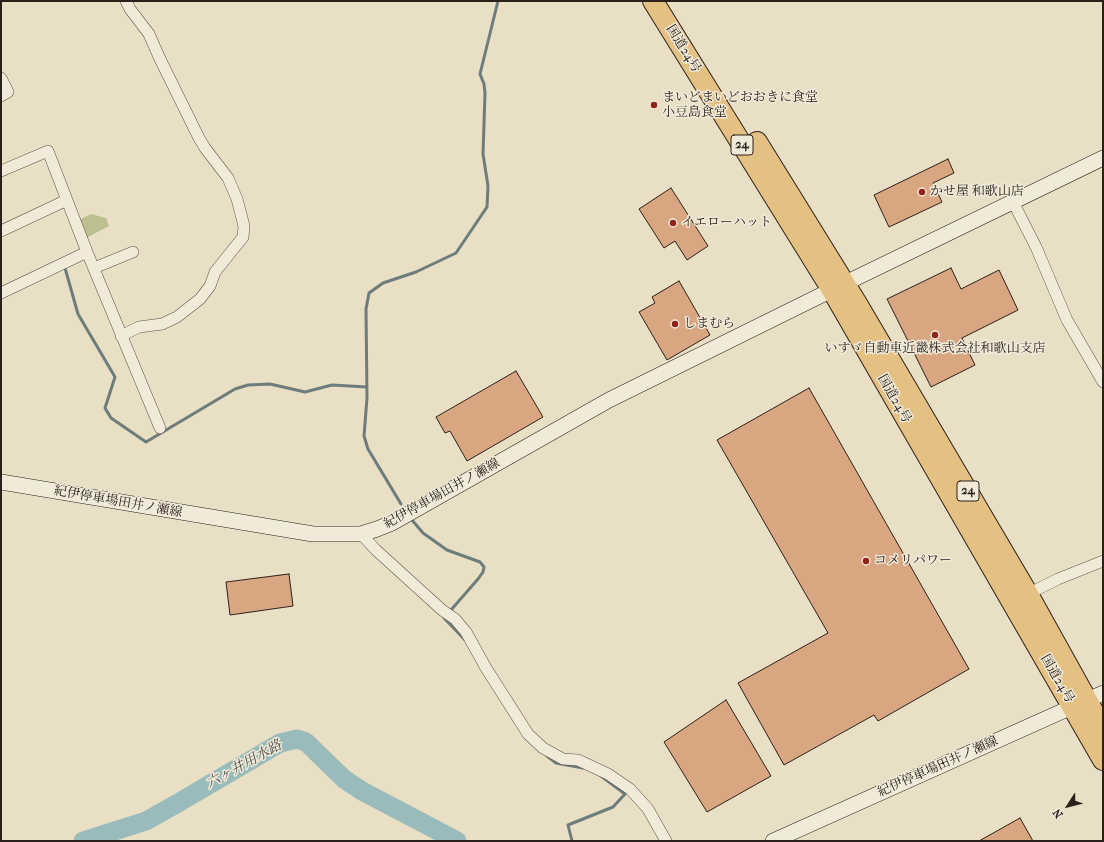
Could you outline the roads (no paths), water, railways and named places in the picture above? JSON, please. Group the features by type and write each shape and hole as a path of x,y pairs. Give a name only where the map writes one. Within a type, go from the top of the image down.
{"highway":[{"name":"国道24号","path":"653,1 838,286 1028,594 1103,729"},
{"name":"国道24号","path":"669,1 838,286 1088,701 1103,760"}],"main road":[{"name":"紀伊停車場田井ノ瀬線","path":"1,482 314,534 361,534 392,523 609,400 838,286 1103,158"},
{"name":"紀伊停車場田井ノ瀬線","path":"773,841 1088,701"}],"street":[{"path":"121,336 139,327 162,324 177,317 200,300 210,286 215,272 243,237 244,226 237,199 228,178 202,143 149,34 130,9 126,1"},
{"path":"1,78 8,92 1,96"},
{"path":"1,171 48,151 87,252 160,428"},
{"path":"1,231 67,200"},
{"path":"1013,202 1036,247 1067,320 1102,379"},
{"path":"1,292 87,252"},
{"path":"94,268 133,252"},
{"path":"361,534 376,550 442,610 455,619 466,632 486,668 528,734 543,748 563,758 578,760 608,774 630,789 648,809 666,841"},
{"path":"1028,594 1058,578 1103,561"}],"waterway":[{"path":"401,504 368,449 364,436 367,398 366,309 369,293 383,283 416,272 456,253 487,207 488,186 483,154 485,93 484,84 480,74 498,1"},
{"path":"65,268 78,314 115,377 105,408 111,418 146,442 235,389 248,385 270,384 305,392 332,385 367,387"},
{"path":"412,520 423,533 447,550 480,562 484,567 483,572 478,579 444,618 465,640"},
{"name":"六ヶ井用水路","path":"83,841 146,821 280,743 297,739 306,742 344,779 362,791 457,841"},
{"path":"547,756 556,763 583,768"},
{"path":"572,841 568,825 613,807 625,794 601,776"}],"place":[{"name":"まいどまいどおおきに食堂 小豆島食堂","path":"654,105"},
{"name":"かせ屋 和歌山店","path":"922,192"},
{"name":"イエローハット","path":"673,223"},
{"name":"しまむら","path":"675,324"},
{"name":"いすゞ自動車近畿株式会社和歌山支店","path":"935,335"},
{"name":"コメリパワー","path":"866,561"}]}
